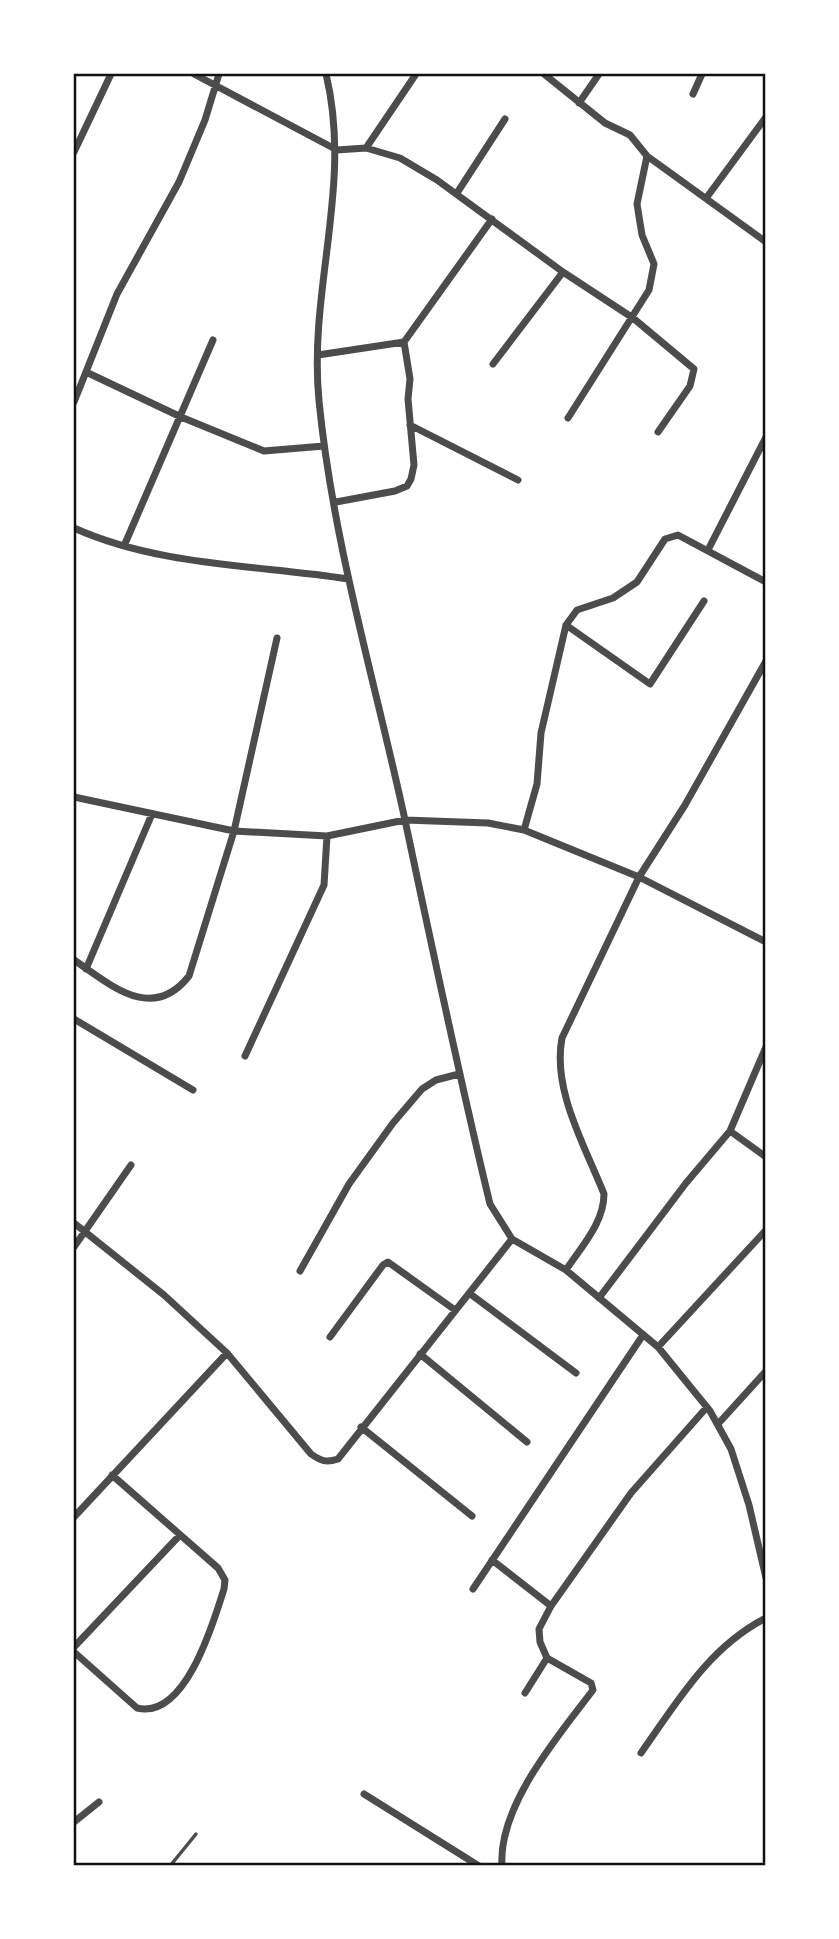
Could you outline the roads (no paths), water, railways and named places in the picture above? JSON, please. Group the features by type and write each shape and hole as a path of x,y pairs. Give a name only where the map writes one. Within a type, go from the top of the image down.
{"street":[{"path":"74,152 111,74"},
{"path":"194,74 337,150 366,148 400,158 457,193 563,272 633,318 694,369 690,386 659,432"},
{"path":"74,402 117,294 179,181 205,120 219,74"},
{"path":"326,74 333,106 337,150 318,355 318,398 324,446 348,579 405,820 459,1074 490,1204 512,1239 566,1270 658,1347 707,1407 731,1449 749,1505 765,1578"},
{"path":"366,148 416,74"},
{"path":"544,74 605,123 630,135 648,156 765,242"},
{"path":"579,103 599,74"},
{"path":"693,94 702,74"},
{"path":"707,197 765,117"},
{"path":"457,193 505,119"},
{"path":"568,418 649,290 654,264 642,235 637,204 648,156"},
{"path":"335,502 395,491 407,486 414,465 410,425 410,379 404,342 492,219"},
{"path":"493,364 563,272"},
{"path":"124,546 213,340"},
{"path":"318,355 404,342"},
{"path":"86,372 181,417 264,451 324,446"},
{"path":"410,425 518,480"},
{"path":"708,550 765,437"},
{"path":"74,527 124,546 168,556 348,579"},
{"path":"524,830 537,785 541,733 566,625 577,610 613,598 637,582 665,539 677,535 765,582"},
{"path":"566,625 650,684 704,601"},
{"path":"74,960 118,990 140,999 160,999 178,991 189,976 234,831 277,638"},
{"path":"566,1270 596,1225 604,1208 604,1194 566,1098 558,1059 560,1049 575,1008 639,877 685,805 765,661"},
{"path":"74,797 234,831 327,836 405,820 488,822 524,830 639,877 765,942"},
{"path":"86,969 152,814"},
{"path":"245,1056 324,885 327,836"},
{"path":"74,1020 193,1090"},
{"path":"599,1298 686,1183 730,1131 765,1047"},
{"path":"300,1271 349,1184 393,1123 422,1089 436,1080 459,1074"},
{"path":"730,1131 765,1157"},
{"path":"74,1248 131,1165"},
{"path":"74,1223 227,1353 268,1405 321,1461 338,1459 512,1239"},
{"path":"658,1347 765,1230"},
{"path":"330,1337 388,1262 455,1310"},
{"path":"469,1293 576,1373"},
{"path":"473,1589 643,1335"},
{"path":"74,1517 227,1353"},
{"path":"420,1354 527,1442"},
{"path":"718,1424 765,1371"},
{"path":"502,1866 501,1847 530,1773 593,1690 592,1683 547,1658 540,1642 539,1629 551,1606 631,1493 707,1407"},
{"path":"361,1427 472,1516"},
{"path":"112,1475 218,1568 225,1580 203,1646 179,1691 162,1707 148,1711 137,1708 74,1649 180,1535"},
{"path":"492,1560 551,1606"},
{"path":"641,1753 707,1663 727,1641 765,1618"},
{"path":"526,1693 547,1658"},
{"path":"364,1794 479,1866"},
{"path":"74,1822 99,1802"}],"lane":[{"path":"170,1866 196,1834"}]}
